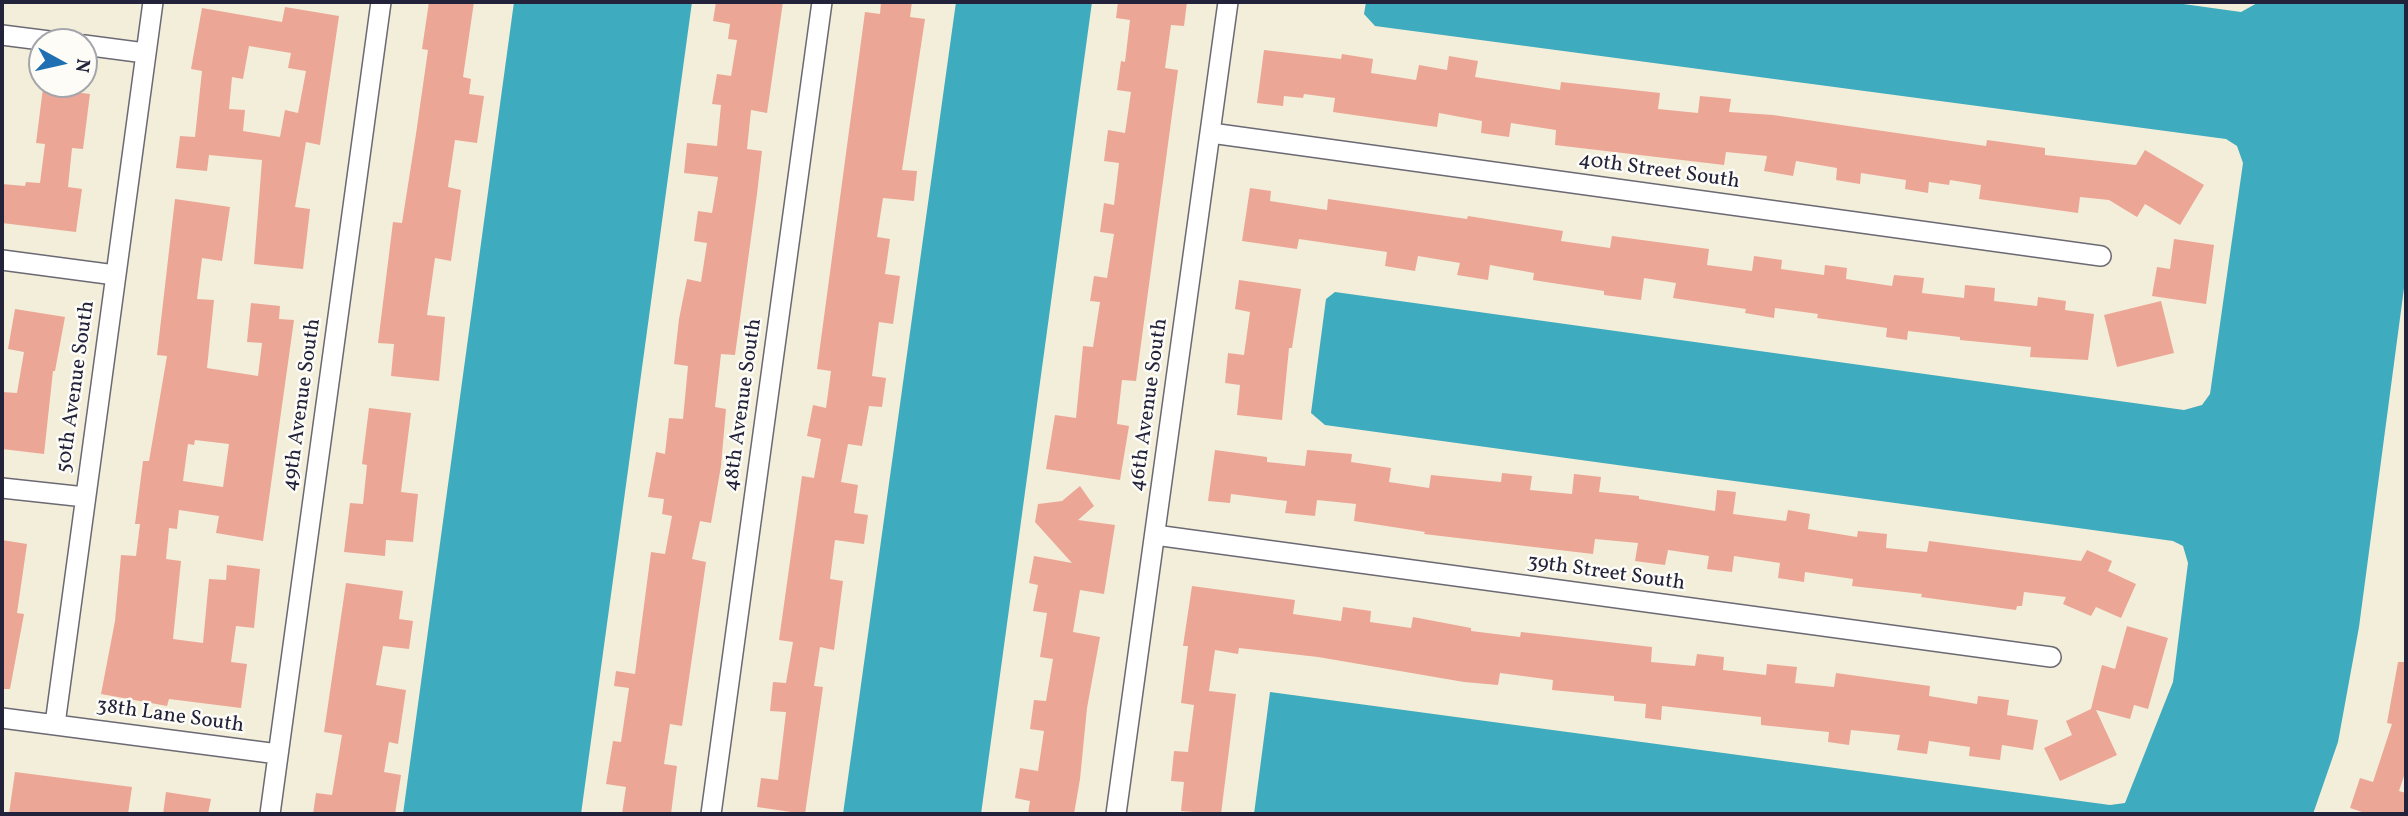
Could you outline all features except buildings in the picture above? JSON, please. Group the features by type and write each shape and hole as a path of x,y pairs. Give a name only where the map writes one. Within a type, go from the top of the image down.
{"street":[{"name":"50th Avenue South","path":"55,724 153,2"},
{"name":"49th Avenue South","path":"270,814 381,2"},
{"name":"48th Avenue South","path":"711,814 822,2"},
{"name":"46th Avenue South","path":"1116,814 1228,2"},
{"path":"2,35 28,38"},
{"path":"98,48 145,53"},
{"name":"40th Street South","path":"1211,133 2101,256"},
{"path":"2,260 115,275"},
{"path":"2,488 85,497"},
{"name":"39th Street South","path":"1155,535 2051,657"},
{"path":"2,718 55,724"},
{"name":"38th Lane South","path":"55,724 278,754"}],"water":[{"path":"514,2 692,2 581,814 403,814"},
{"path":"956,2 1092,2 981,814 843,814"},
{"path":"1366,2 2169,2 2241,12 2259,2 2406,2 2406,273 2359,627 2338,742 2313,814 1254,814 1270,692 2110,805 2125,803 2173,682 2188,563 2183,546 2173,541 1325,425 1311,413 1326,299 1335,292 2184,410 2202,405 2210,394 2243,163 2237,146 2226,139 1375,26 1364,14"}]}
